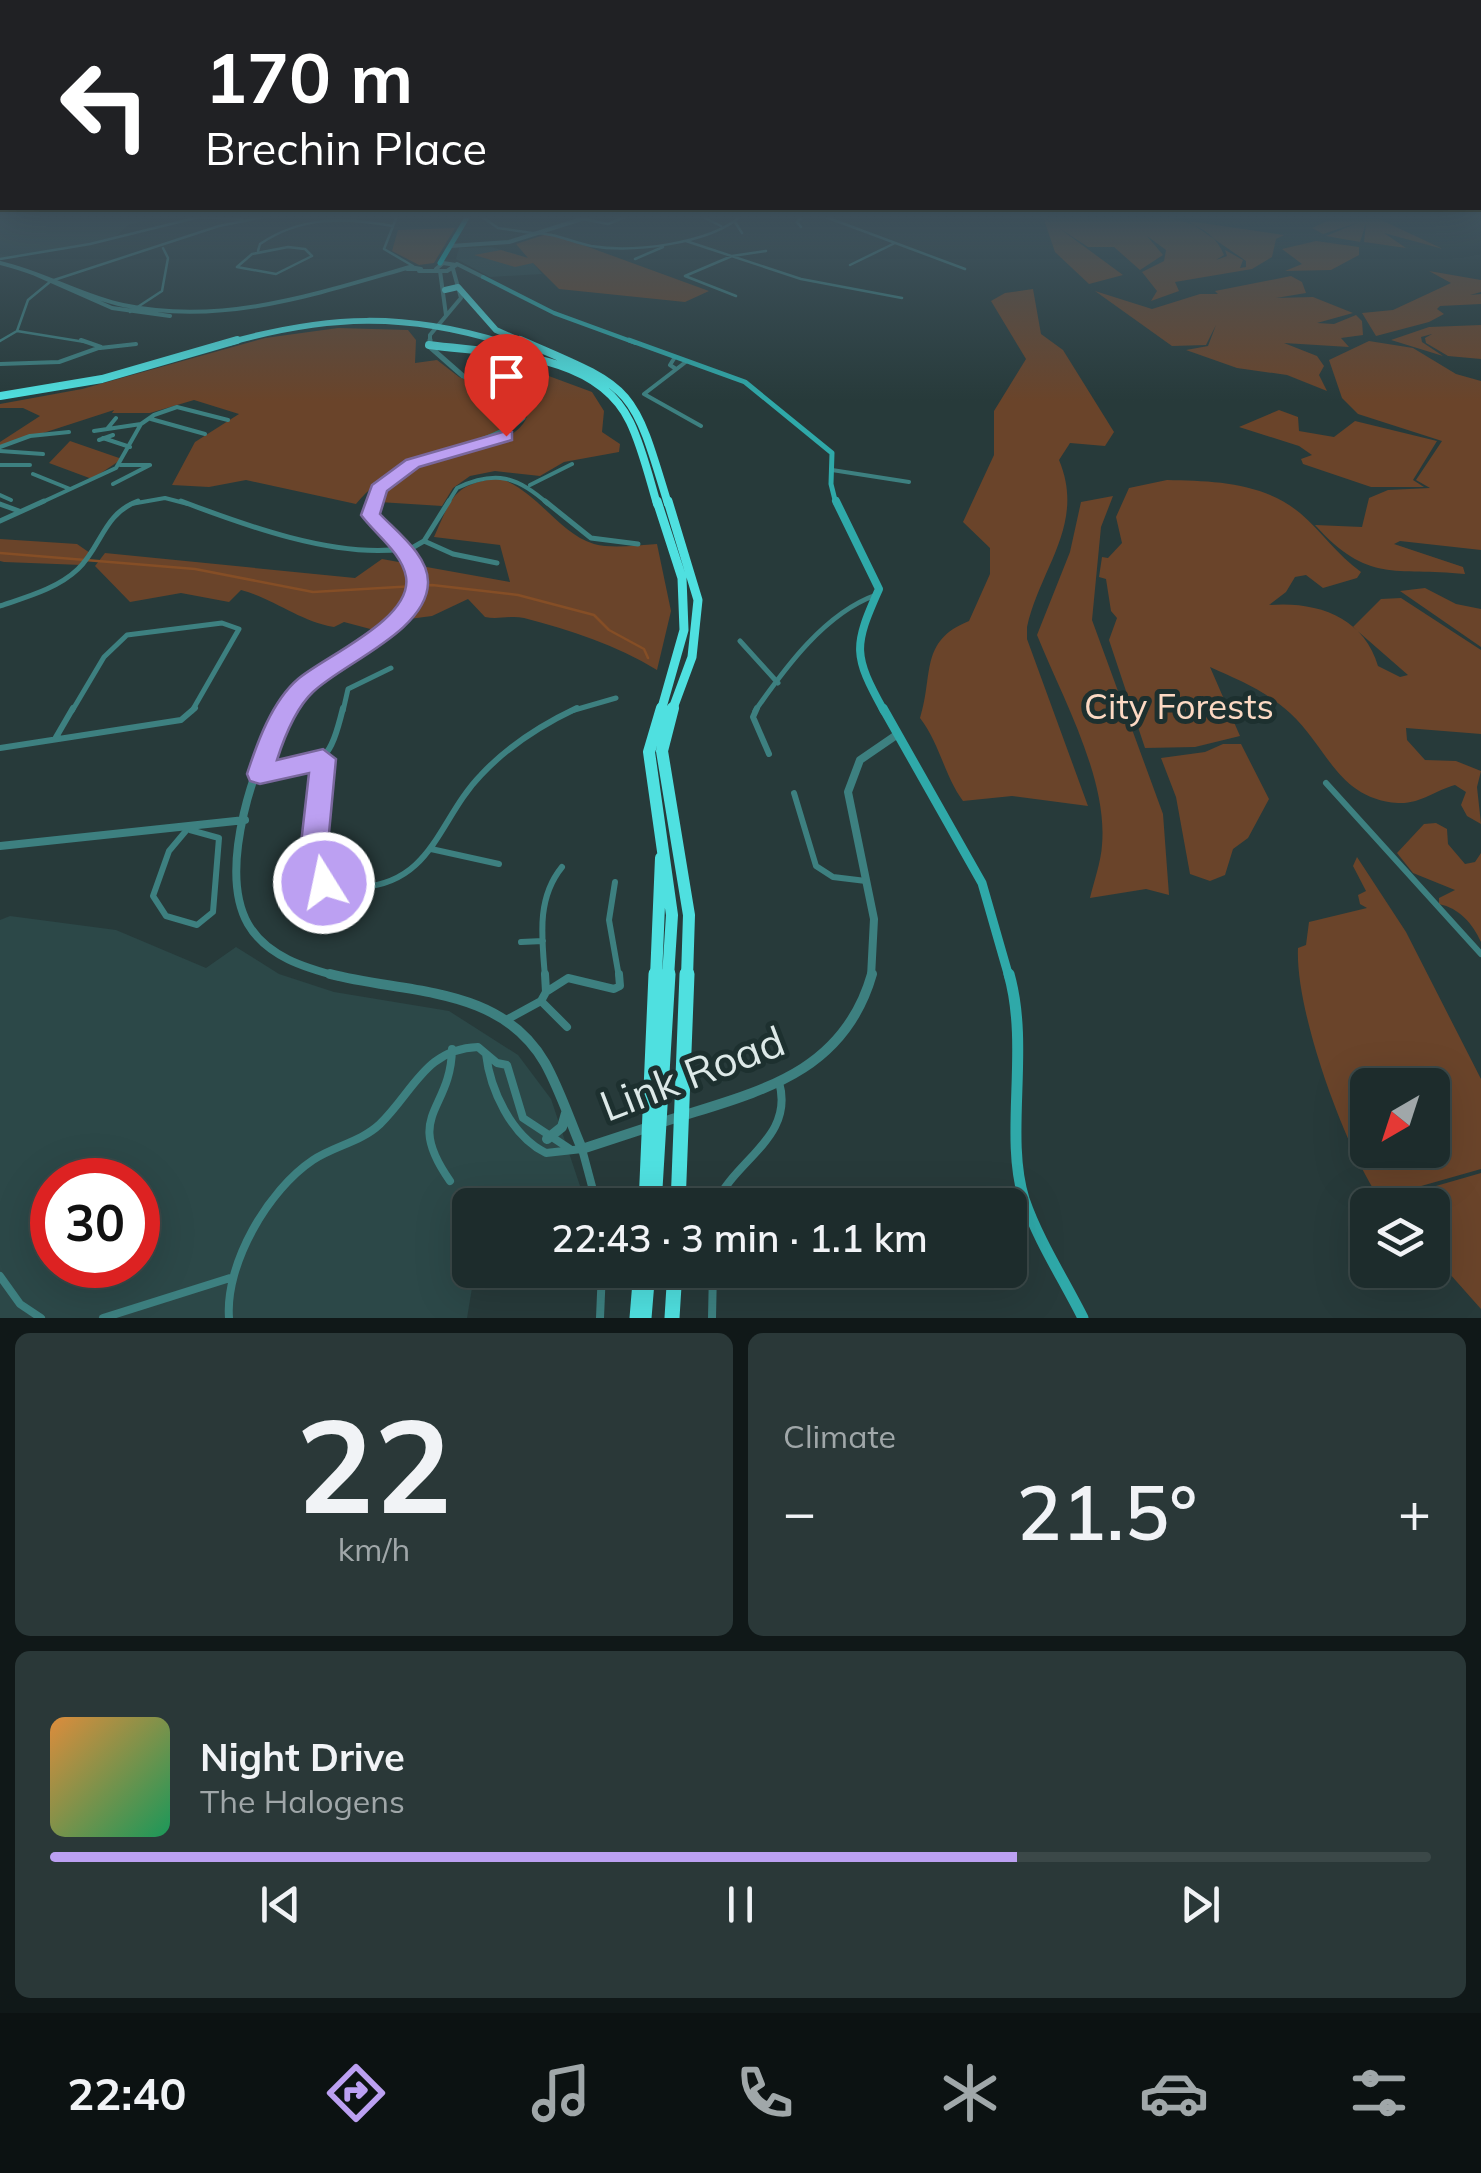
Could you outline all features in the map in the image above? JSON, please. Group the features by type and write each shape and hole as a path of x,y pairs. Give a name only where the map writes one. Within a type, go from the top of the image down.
{"highway":[{"path":"445,290 458,288 491,326 600,374 622,390 642,418 646,472 686,599 684,630 649,752 659,822 660,891 650,1046 657,1112 648,1188"},
{"path":"0,394 94,377 292,322 355,314 432,318 558,355"},
{"path":"0,394 87,382 289,327 372,318 434,323 526,349 573,365 608,390 627,414 698,600 692,657 664,729 662,750 689,915 679,1188"},
{"path":"429,344 542,360 608,390"},
{"path":"654,1150 654,1188"},
{"path":"641,1318 643,1288"},
{"path":"672,1318 673,1288"}],"main road":[{"path":"484,278 526,301 749,384 830,450 836,506 878,584 878,594 858,636 858,664 896,736 961,842 986,896 1012,986 1020,1034 1020,1160 1024,1198 1084,1318"}],"street":[{"path":"45,278 136,309 225,313 270,307 384,278"},
{"path":"0,341 17,330 28,300 51,280 58,278 87,294"},
{"path":"136,309 162,291 164,278"},
{"path":"441,278 446,316"},
{"path":"456,278 460,301 434,330 429,344 458,374 520,401 523,418 496,440 412,464 382,485 372,500 371,515 404,551 417,585 400,620 315,676 293,698 272,736 245,820 236,884 247,918 268,946 298,965 328,976 446,993 508,1020 544,1061 567,1110 591,1188"},
{"path":"687,278 736,296"},
{"path":"798,278 902,298"},
{"path":"17,330 88,340 100,348"},
{"path":"0,364 60,362 100,348 136,344"},
{"path":"676,357 670,366 676,369"},
{"path":"687,362 645,389 645,397 686,414 702,426"},
{"path":"94,431 140,424 178,407 228,420"},
{"path":"107,429 116,418"},
{"path":"148,419 205,434"},
{"path":"120,465 140,424"},
{"path":"0,448 30,436 69,432"},
{"path":"113,434 101,439 130,447"},
{"path":"0,448 43,454"},
{"path":"0,522 120,465 150,464 113,484"},
{"path":"530,485 572,464"},
{"path":"0,465 30,465"},
{"path":"832,470 909,482"},
{"path":"33,474 70,489"},
{"path":"0,606 64,580 84,564 110,515 138,501 163,497 239,523 381,552 404,551 424,541 450,494 464,483 499,475 530,485 587,536 608,544 638,544"},
{"path":"1,498 18,512"},
{"path":"1,498 10,500"},
{"path":"424,541 453,554 497,563"},
{"path":"769,754 753,714 836,618 867,596 878,594"},
{"path":"0,748 185,718 198,705 240,631 222,623 150,629 121,639 55,739"},
{"path":"740,642 778,682"},
{"path":"260,774 323,759 334,748 348,689 392,668"},
{"path":"323,759 312,870 317,878 330,885 360,886 400,878 421,864 482,775 566,710 585,701 616,698"},
{"name":"Link Road","path":"576,1150 779,1082 801,1071 843,1034 870,988 878,953 869,881 850,811 849,782 868,752 896,736"},
{"path":"1326,783 1376,832 1419,888 1481,954"},
{"path":"794,793 816,866 833,877 869,881"},
{"path":"0,846 245,820"},
{"path":"190,827 219,838 213,912 197,924 172,920 154,902 162,865 190,827"},
{"path":"431,849 499,864"},
{"path":"508,1020 541,1002 546,992 545,894 562,867"},
{"path":"546,992 568,978 612,988 620,986 608,900 615,882"},
{"path":"520,942 543,941"},
{"path":"541,1002 567,1027"},
{"path":"228,1318 230,1278 296,1175 321,1154 379,1125 427,1064 452,1049 473,1046 511,1069 511,1092 521,1117 547,1139 561,1141 576,1150"},
{"path":"450,1180 432,1158 429,1136 434,1098 454,1062 452,1049"},
{"path":"486,1052 489,1084 502,1095 521,1134 550,1152 576,1150"},
{"path":"724,1188 732,1172 780,1128 787,1113 779,1082"},
{"path":"547,1139 562,1127 567,1110"},
{"path":"0,1276 28,1312 42,1318"},
{"path":"103,1318 230,1278"},
{"path":"600,1318 601,1288"},
{"path":"712,1318 713,1288"}],"shaded area":[{"path":"10,916 116,930 206,968 236,947 279,974 334,992 449,1011 518,1055 551,1099 581,1188 452,1188 452,1288 472,1288 467,1318 0,1318 0,920"}],"green space":[{"path":"548,278 672,278 709,291 685,302 559,289"},
{"path":"1082,278 1114,278 1089,284"},
{"path":"1146,278 1202,278 1175,282 1179,291 1151,301 1157,291"},
{"path":"1294,278 1302,282 1306,293 1276,298 1313,297 1353,313 1317,323 1334,324 1356,315 1362,321 1363,335 1341,338 1349,347 1284,343 1317,356 1324,366 1319,375 1327,391 1287,375 1237,368 1186,350 1208,346 1216,325 1206,345 1172,346 1095,291 1152,309 1200,294 1218,294 1215,291"},
{"path":"1441,278 1481,280 1481,292 1470,295 1481,294 1481,304 1440,306 1437,309 1444,314 1429,322 1376,336 1362,313 1393,310 1451,283"},
{"path":"1033,289 1041,334 1063,350 1114,432 1105,446 1070,443 1059,460 1066,483 1064,525 1027,627 1027,639 1088,806 1012,796 963,801 920,718 935,649 942,638 969,621 990,574 990,548 963,522 994,455 994,411 1026,359 991,301 1005,293"},
{"path":"1481,325 1481,359 1448,356 1426,343 1425,338 1432,334 1421,337 1422,342 1443,356 1391,340 1429,327"},
{"path":"338,328 408,330 416,340 415,363 437,360 459,377 496,392 485,401 511,399 519,409 515,422 494,435 395,471 356,504 246,480 209,487 172,485 195,442 239,414 194,400 150,413 112,413 114,410 0,447 0,442 40,416 23,408 0,408 0,404 82,389 265,338"},
{"path":"1369,341 1413,348 1456,374 1481,381 1481,550 1400,541 1394,544 1463,567 1465,574 1367,565 1334,544 1315,525 1362,527 1369,498 1388,490 1430,488 1416,480 1442,441 1358,414 1342,398 1329,360"},
{"path":"511,362 592,392 604,411 602,432 620,444 619,452 564,462 540,476 495,471 470,476 453,488 442,506 379,502 379,495 411,468 487,446 519,429 527,416 528,401 478,380 468,366"},
{"path":"1279,410 1298,417 1299,431 1334,437 1355,421 1437,441 1413,480 1424,487 1371,487 1303,464 1301,459 1312,455 1299,446 1239,427"},
{"path":"70,441 122,459 92,479 49,463"},
{"path":"499,478 525,492 581,539 617,546 657,544 671,611 657,670 609,646 559,628 519,617 485,617 468,599 432,616 386,622 374,630 344,622 334,627 241,590 229,602 181,593 130,602 95,566 105,553 355,578 382,559 510,582 500,545 434,537 456,495 472,484"},
{"path":"1167,480 1220,483 1270,495 1300,513 1361,572 1357,578 1323,588 1306,575 1295,577 1286,592 1269,605 1321,610 1353,627 1381,599 1401,598 1481,650 1481,734 1406,728 1407,740 1425,760 1456,761 1481,771 1477,787 1481,824 1467,816 1461,805 1466,792 1455,785 1406,803 1361,792 1347,782 1281,705 1210,667 1240,736 1195,747 1145,748 1109,640 1117,618 1111,611 1106,579 1099,577 1102,557 1108,558 1122,543 1116,517 1129,488","holes":["1354,628 1408,675 1400,677 1378,666 1371,649"]},
{"path":"1113,496 1101,527 1092,620 1163,814 1169,895 1146,889 1090,898 1102,845 1098,792 1081,737 1037,635 1070,552 1081,502"},
{"path":"0,539 77,544 90,553 82,565 4,562 0,561"},
{"path":"1425,588 1456,604 1481,609 1481,647 1400,591"},
{"name":"City Forests","path":"1223,744 1241,744 1269,799 1248,838 1233,849 1225,875 1210,881 1190,874 1176,797 1161,758 1205,752"},
{"path":"1436,823 1447,829 1448,844 1465,864 1475,862 1481,853 1481,942 1465,918 1439,904 1439,898 1455,890 1413,873 1397,853 1424,824"},
{"path":"1357,857 1406,932 1481,1079 1481,1169 1414,1188 1373,1188 1362,1168 1450,1168 1450,1068 1350,1068 1350,1143 1324,1077 1304,1006 1298,948 1306,945 1309,922 1367,908 1360,904 1358,895 1366,891 1353,866"},
{"path":"1481,1173 1481,1309 1450,1274 1450,1188 1429,1188"}],"waterway":[{"path":"0,553 195,569 313,592 432,585 518,595 594,615 609,630 644,649 648,658"}],"route":[{"path":"324,883 312,870 323,759 260,774 272,736 293,698 315,676 382,634 400,620 412,602 418,582 413,562 371,515 378,489 412,464 506,436"}]}
